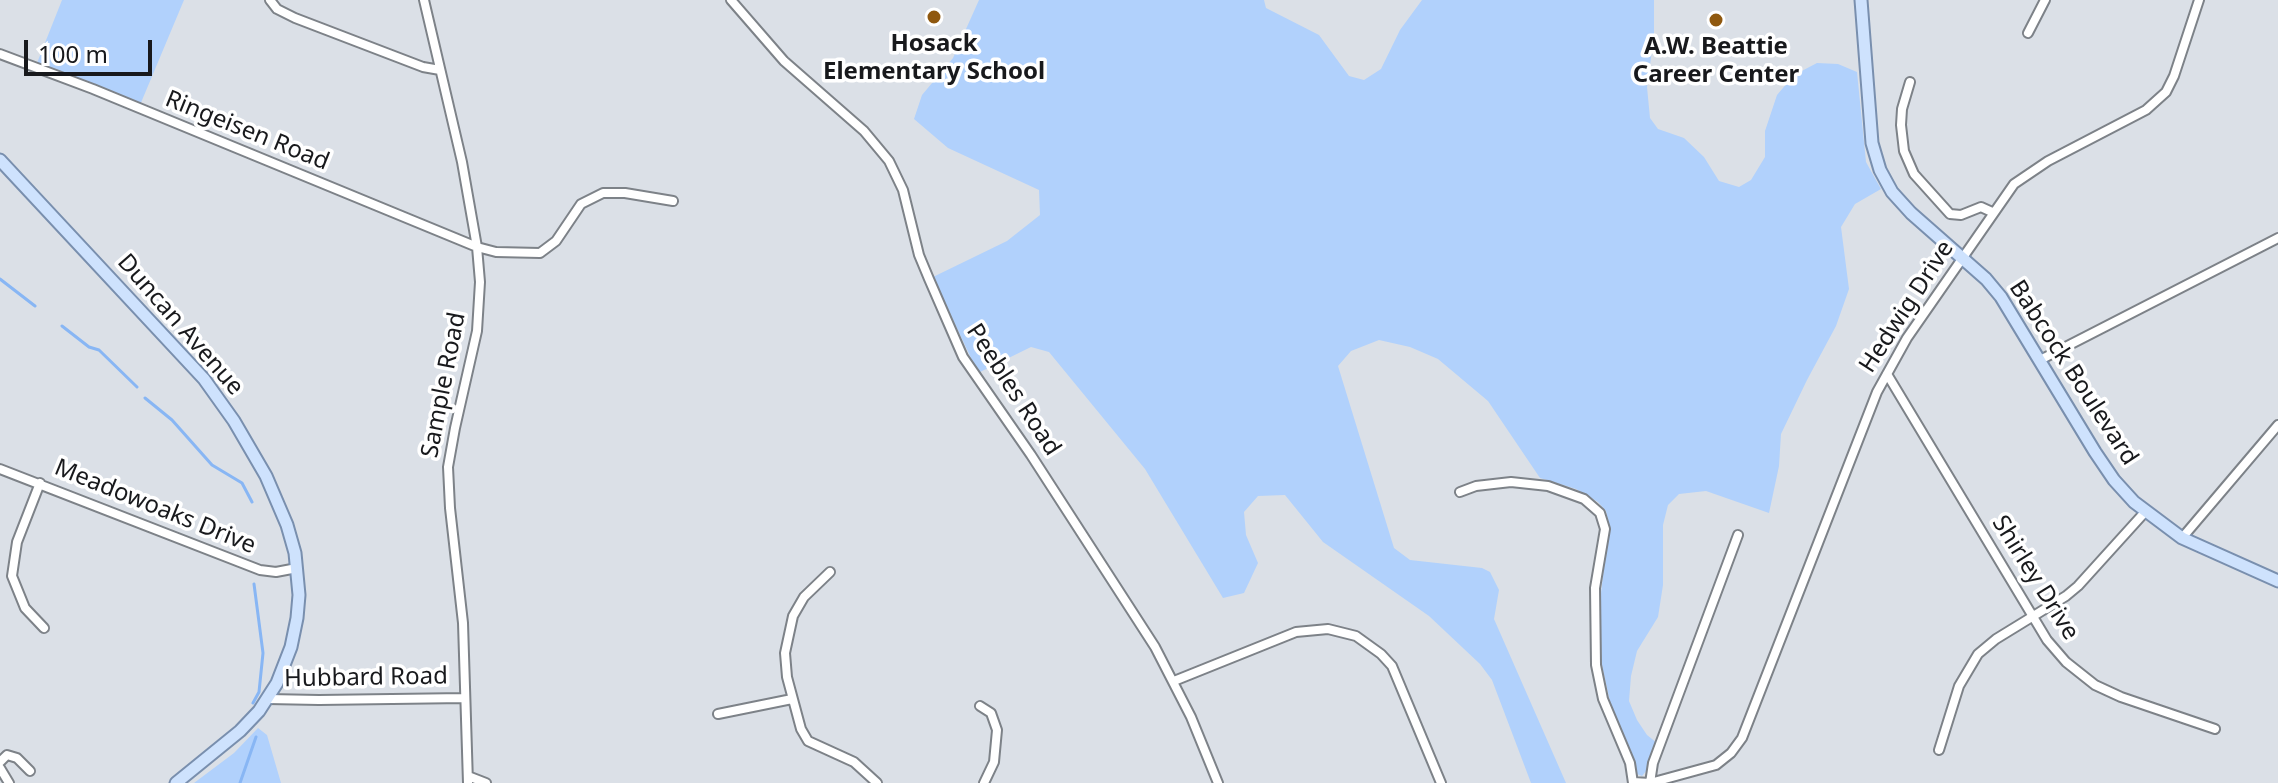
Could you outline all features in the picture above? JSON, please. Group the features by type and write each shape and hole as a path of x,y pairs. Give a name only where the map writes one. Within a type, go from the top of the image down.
{"main road":[{"name":"Babcock Boulevard","path":"1861,0 1876,160 1897,199 2001,297 2109,473 2145,512 2182,538 2278,581"},
{"name":"Duncan Avenue","path":"0,160 204,379 266,476 287,525 297,568 299,595 295,634 285,665 268,699 240,731 176,783"}],"street":[{"path":"270,0 277,9 295,18 423,67 440,70"},
{"name":"Sample Road","path":"424,0 456,136 477,247 480,296 477,331 448,467 463,623 468,780"},
{"name":"Peebles Road","path":"731,0 793,70 864,131 889,161 903,190 924,267 963,357 1139,619 1174,681 1218,783"},
{"path":"2028,33 2045,0"},
{"name":"Hedwig Drive","path":"1633,783 1650,783 1716,765 1731,753 1742,738 1877,392 1907,338 2014,184 2028,173 2146,110 2160,98 2174,76 2199,0"},
{"name":"Ringeisen Road","path":"0,54 93,89 477,247 514,254 540,253 556,241 581,204 603,193 625,193 673,201"},
{"path":"1910,82 1901,125 1904,151 1914,174 1950,214 1961,215 1981,207 1992,212"},
{"path":"2040,360 2278,238"},
{"name":"Shirley Drive","path":"1887,374 2056,651 2075,671 2095,685 2215,729"},
{"path":"2182,538 2278,425"},
{"name":"Meadowoaks Drive","path":"0,469 260,570 276,572 297,568"},
{"path":"1460,492 1476,486 1511,482 1548,486 1584,499 1600,513 1605,529 1595,588 1596,665 1603,699 1630,763 1633,783"},
{"path":"40,483 17,542 12,576 20,600 44,628"},
{"path":"1939,750 1959,686 1974,660 1996,639 2078,586 2145,512"},
{"path":"1650,783 1653,763 1738,535"},
{"path":"830,572 804,597 789,627 785,653 792,699 808,741 854,762 877,783"},
{"path":"1174,681 1296,632 1313,628 1343,631 1370,645 1392,666 1441,783"},
{"name":"Hubbard Road","path":"268,699 465,698"},
{"path":"718,714 792,699"},
{"path":"980,706 991,713 997,730 994,762 984,783"},
{"path":"0,762 7,755 17,758 30,771"},
{"path":"0,768 9,783"},
{"path":"468,780 486,783"}],"shaded area":[{"path":"62,0 184,0 140,105 37,63"},
{"path":"979,0 1264,0 1266,8 1319,35 1349,76 1364,80 1381,69 1400,30 1422,0 1654,0 1654,36 1647,87 1650,118 1658,129 1684,138 1704,157 1719,181 1739,187 1751,180 1765,157 1765,131 1777,95 1794,75 1817,63 1838,64 1857,72 1866,162 1881,189 1855,204 1841,227 1849,289 1836,326 1781,434 1779,466 1769,513 1706,491 1679,494 1668,505 1663,525 1663,585 1658,617 1637,651 1631,676 1629,701 1647,735 1657,743 1642,776 1637,774 1631,751 1611,706 1601,661 1601,593 1609,526 1606,511 1598,502 1576,489 1540,478 1488,401 1438,359 1410,347 1379,340 1351,351 1338,366 1394,548 1410,560 1482,568 1490,572 1499,590 1494,619 1566,783 1531,783 1492,680 1480,664 1429,616 1323,542 1285,495 1258,496 1244,512 1246,535 1258,563 1244,593 1223,598 1145,469 1049,352 1031,347 978,373 933,277 1007,241 1040,215 1039,190 948,148 914,119 922,95 953,58"},
{"path":"258,728 267,735 281,783 194,783 234,753"}],"waterway":[{"path":"0,279 35,306"},
{"path":"62,326 89,347 99,350 137,387"},
{"path":"145,398 172,420 212,465 242,483 252,502"},
{"path":"253,703 259,692 263,653 254,584"},
{"path":"240,783 256,737"}],"place":[{"name":"Hosack Elementary School","path":"934,17"},
{"name":"A.W. Beattie Career Center","path":"1716,20"}]}
